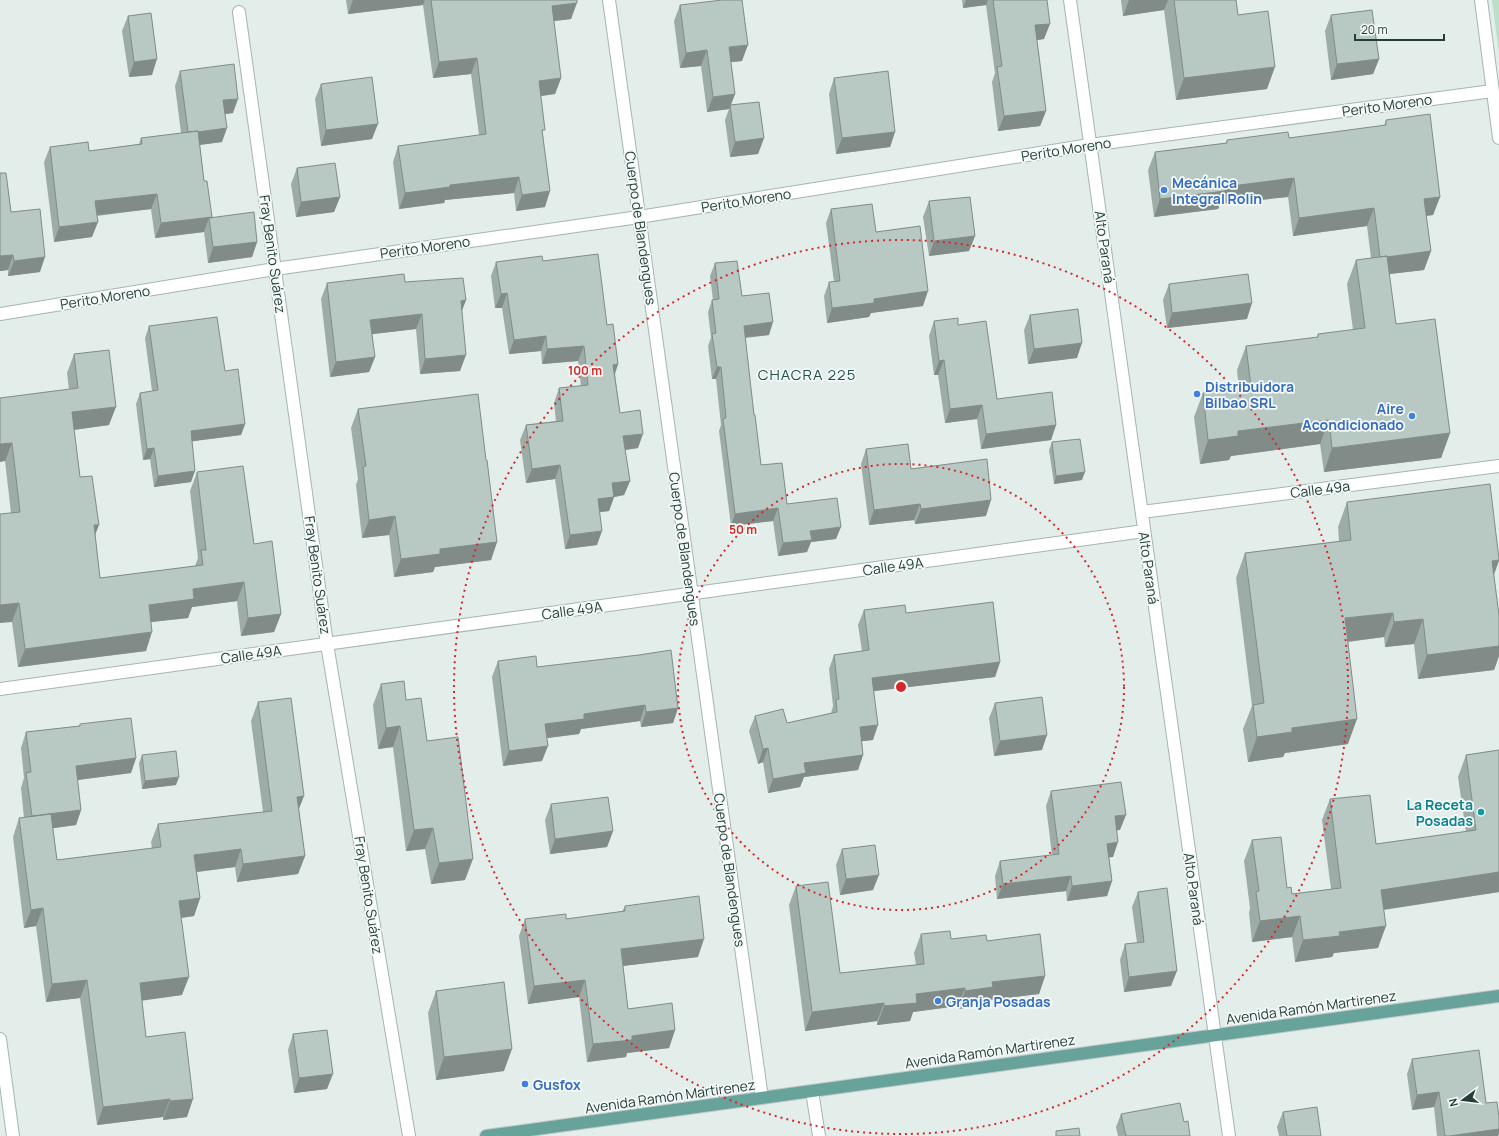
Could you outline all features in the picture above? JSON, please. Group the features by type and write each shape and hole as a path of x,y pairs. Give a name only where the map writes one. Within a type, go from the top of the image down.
{"main road":[{"name":"Avenida Ramón Martirenez","path":"486,1136 1499,996"}],"street":[{"name":"Cuerpo de Blandengues","path":"609,0 762,1098"},
{"name":"Alto Paraná","path":"1070,0 1229,1136"},
{"path":"1481,0 1499,138"},
{"name":"Fray Benito Suárez","path":"239,12 327,644 409,1136"},
{"name":"Perito Moreno","path":"0,314 275,269 639,217 1090,145 1492,91"},
{"name":"Calle 49a","path":"1142,512 1499,466"},
{"name":"Calle 49A","path":"0,689 1144,531"},
{"path":"0,1039 13,1136"},
{"path":"812,1091 819,1136"}],"green space":[{"path":"1492,0 1499,0 1499,53"}],"building":[{"path":"431,0 577,0 577,3 552,6 561,78 539,81 545,130 542,130 550,191 522,195 519,177 450,185 450,187 405,193 398,146 486,134 477,58 439,62"},
{"path":"722,0 742,0 748,45 729,47 735,94 713,97 707,50 686,53 680,5"},
{"path":"993,0 1047,0 1050,24 1035,25 1046,111 1004,116 997,67 1002,66"},
{"path":"1174,0 1236,0 1238,15 1268,11 1275,67 1184,78"},
{"path":"1372,10 1379,59 1337,64 1331,15"},
{"path":"151,13 157,59 134,62 128,16"},
{"path":"234,64 238,99 223,100 227,128 188,132 180,71"},
{"path":"888,71 895,132 842,138 834,78"},
{"path":"372,77 378,124 326,130 321,84"},
{"path":"759,102 764,138 735,142 730,105"},
{"path":"1430,114 1440,197 1424,199 1431,251 1380,257 1374,208 1299,218 1294,178 1224,187 1225,191 1160,199 1155,152 1227,143 1227,140 1288,132 1289,138 1386,125 1386,120"},
{"path":"198,131 204,181 207,181 212,217 161,223 157,194 95,201 98,222 59,227 50,147 88,142 89,151 142,144 141,138"},
{"path":"335,163 340,197 301,202 297,168"},
{"path":"0,173 6,173 11,212 40,209 45,257 14,261 13,255 0,256"},
{"path":"970,197 975,236 934,241 929,201"},
{"path":"872,204 876,232 920,226 928,291 874,299 874,303 832,308 829,282 840,281 831,209"},
{"path":"254,212 257,242 213,247 209,218"},
{"path":"598,254 607,325 613,324 618,364 613,365 620,413 640,410 643,434 623,436 630,481 612,483 614,497 598,499 602,531 570,535 560,465 532,469 526,425 563,421 559,388 588,385 584,346 547,349 546,336 514,340 507,293 501,294 496,262 542,256 543,261"},
{"path":"1387,256 1396,324 1435,319 1450,433 1332,448 1329,420 1238,431 1238,436 1208,440 1203,393 1251,387 1246,346 1318,337 1318,334 1365,328 1356,260"},
{"path":"737,261 742,296 769,293 773,322 744,326 761,465 782,463 787,504 837,498 841,527 810,531 812,540 783,543 778,508 735,514 723,419 726,418 721,367 717,367 712,334 716,333 712,300 719,299 715,263"},
{"path":"404,274 405,282 463,278 466,300 461,301 466,355 425,359 422,314 370,320 375,357 336,362 327,283"},
{"path":"1248,274 1252,303 1172,313 1169,284"},
{"path":"1078,309 1082,343 1034,349 1030,315"},
{"path":"217,317 225,371 238,369 245,424 191,431 195,471 158,476 154,448 147,449 140,393 158,390 149,326"},
{"path":"958,318 958,325 986,321 997,399 1052,392 1056,425 986,434 982,405 950,409 944,360 939,361 934,321"},
{"path":"109,350 116,407 72,412 80,477 92,476 99,525 94,525 100,578 203,565 201,550 206,550 197,472 243,466 254,544 272,541 281,614 248,618 244,582 193,589 194,599 149,605 152,632 25,649 19,603 0,605 0,514 20,512 12,443 0,444 0,398 78,388 74,354"},
{"path":"478,394 497,542 440,549 440,554 401,559 395,516 369,520 363,467 366,466 358,409"},
{"path":"1080,439 1085,472 1056,476 1052,442"},
{"path":"908,444 911,469 987,459 991,500 921,509 920,504 874,510 866,449"},
{"path":"1490,484 1499,559 1492,561 1499,615 1499,646 1427,655 1423,619 1394,622 1393,613 1345,618 1357,719 1292,728 1292,732 1257,737 1253,705 1264,703 1245,553 1351,540 1347,502"},
{"path":"993,602 1000,662 872,678 878,725 860,727 863,755 804,763 806,773 773,779 768,748 763,749 755,716 783,709 787,723 837,712 836,700 839,699 834,655 869,650 864,610 905,605 906,613"},
{"path":"671,650 678,708 646,712 645,705 584,714 584,719 545,724 548,746 509,751 498,661 536,656 537,667"},
{"path":"404,681 406,700 421,698 427,741 458,737 473,859 439,863 433,828 414,830 400,726 386,728 381,684"},
{"path":"1042,697 1047,735 1000,741 995,703"},
{"path":"291,698 304,796 297,797 305,856 243,864 241,849 194,855 200,898 179,901 189,977 140,983 146,1037 185,1032 193,1099 170,1101 170,1099 103,1107 87,980 52,984 43,908 31,910 19,818 51,814 57,860 161,847 158,824 272,811 258,702"},
{"path":"131,718 136,758 76,766 81,810 32,816 26,773 31,772 26,732"},
{"path":"1499,750 1499,872 1381,890 1386,926 1339,932 1340,936 1303,940 1300,916 1260,921 1256,892 1259,891 1252,840 1281,837 1287,888 1291,887 1292,894 1341,888 1330,799 1370,795 1376,844 1476,830 1466,755"},
{"path":"176,751 179,777 145,781 142,755"},
{"path":"1121,782 1126,815 1115,816 1118,842 1107,844 1112,881 1072,886 1071,876 1003,884 1000,861 1059,854 1051,791"},
{"path":"608,797 613,831 555,839 551,804"},
{"path":"875,845 879,875 846,879 842,849"},
{"path":"828,882 840,973 924,964 921,934 950,931 951,939 986,935 987,941 1040,934 1045,976 992,982 993,987 965,991 965,988 916,994 917,1003 884,1006 884,1003 812,1012 796,886"},
{"path":"1167,888 1177,971 1129,977 1125,944 1144,942 1138,892"},
{"path":"699,896 704,939 621,949 628,1009 672,1003 675,1030 632,1036 632,1040 593,1044 585,980 534,986 525,919 566,914 566,919 625,911 625,906"},
{"path":"504,982 512,1049 444,1057 436,991"},
{"path":"327,1030 333,1074 299,1078 293,1034"},
{"path":"1479,1050 1486,1103 1497,1102 1499,1129 1445,1136 1439,1092 1417,1095 1412,1059"},
{"path":"1180,1103 1184,1122 1188,1121 1190,1136 1126,1136 1121,1114"},
{"path":"1317,1107 1321,1136 1287,1136 1283,1112"},
{"path":"1079,1128 1080,1136 1056,1136 1056,1131"}],"place":[{"name":"Mecánica Integral Rolin","path":"1164,190"},
{"name":"Distribuidora Bilbao SRL","path":"1197,394"},
{"name":"Aire Acondicionado","path":"1412,416"},
{"name":"La Receta Posadas","path":"1481,812"},
{"name":"Granja Posadas","path":"938,1001"},
{"name":"Gusfox","path":"525,1084"}],"district":[{"name":"CHACRA 225","path":"807,374"}]}
